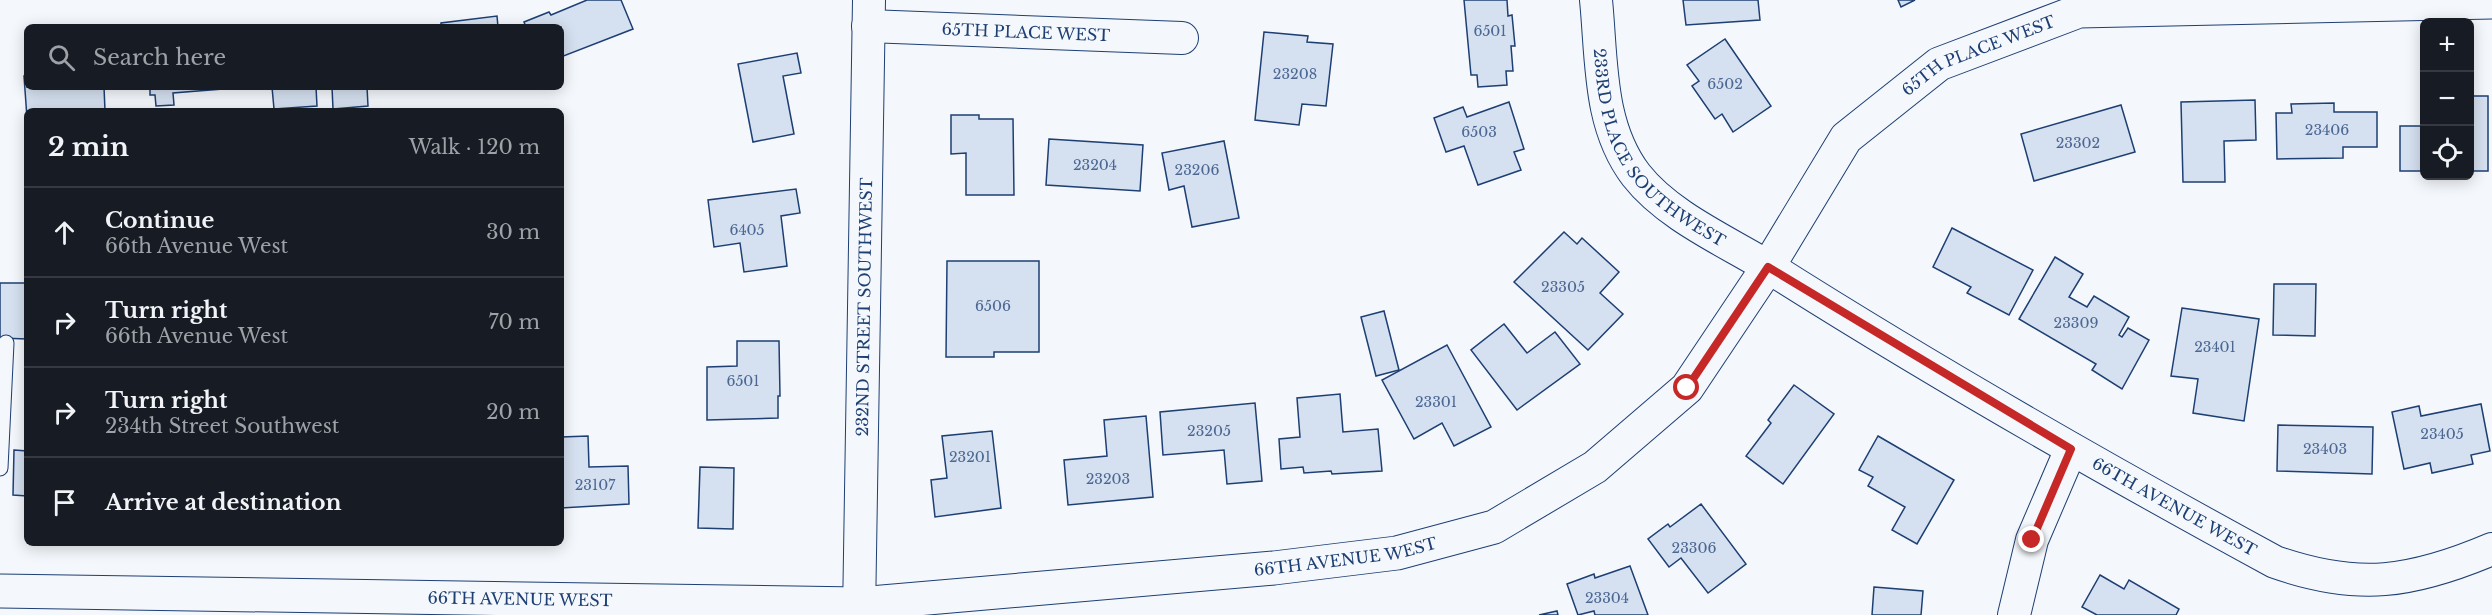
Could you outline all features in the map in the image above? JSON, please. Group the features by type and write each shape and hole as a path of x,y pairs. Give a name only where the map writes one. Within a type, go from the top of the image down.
{"street":[{"name":"233RD PLACE SOUTHWEST","path":"1596,0 1608,116 1617,145 1637,175 1660,201 1768,267"},
{"name":"65TH PLACE WEST","path":"1768,267 1846,138 1939,63 2078,5 2492,2"},
{"name":"65TH PLACE WEST","path":"868,13 1182,38"},
{"name":"232ND STREET SOUTHWEST","path":"859,610 868,13"},
{"name":"66TH AVENUE WEST","path":"0,591 249,605 859,610 1274,568 1397,553 1494,527 1595,467 1687,388 1768,267 2071,449 2275,562 2308,574 2341,580 2368,580 2404,577 2447,568 2492,549"},
{"path":"2014,615 2032,540 2071,449"}],"lane":[{"path":"0,468 6,343"}],"building":[{"path":"587,0 621,0 633,29 564,56 564,24 525,24 524,22 549,12 551,15"},
{"path":"1464,0 1507,0 1508,16 1512,15 1515,46 1511,46 1513,71 1506,71 1507,85 1478,87 1477,75 1471,75"},
{"path":"1683,0 1758,0 1760,20 1686,25"},
{"path":"1898,0 1915,0 1901,7"},
{"path":"497,16 498,24 441,24"},
{"path":"1264,32 1308,36 1307,42 1333,44 1326,106 1302,104 1299,125 1255,120"},
{"path":"1725,39 1771,106 1733,132 1722,114 1715,119 1692,86 1699,81 1687,65"},
{"path":"797,53 801,73 783,76 794,134 753,142 738,64"},
{"path":"25,90 104,90 105,108 26,108"},
{"path":"150,90 210,90 173,93 174,105 156,106 155,95 150,95"},
{"path":"272,90 316,90 317,106 274,108"},
{"path":"332,90 367,90 368,106 333,108"},
{"path":"2474,96 2488,96 2488,171 2474,171"},
{"path":"2255,100 2256,140 2224,141 2225,182 2183,182 2181,102"},
{"path":"1509,102 1524,149 1514,152 1521,170 1478,185 1464,146 1446,152 1434,118 1463,107 1467,117"},
{"path":"2334,103 2334,112 2377,112 2377,147 2343,147 2343,158 2277,159 2276,113 2292,113 2291,104"},
{"path":"2121,105 2135,152 2034,181 2021,134"},
{"path":"951,115 979,115 979,119 1013,119 1014,195 966,195 966,153 951,154"},
{"path":"2400,126 2420,126 2420,171 2400,171"},
{"path":"1049,139 1143,145 1140,191 1046,185"},
{"path":"1224,141 1239,218 1192,227 1184,186 1169,190 1162,153"},
{"path":"796,189 800,213 781,216 787,266 744,272 740,243 714,247 708,200"},
{"path":"1952,228 2033,270 2009,315 1967,293 1971,287 1933,267"},
{"path":"1564,232 1577,244 1582,238 1619,272 1600,293 1623,314 1588,350 1514,282"},
{"path":"2055,257 2083,274 2069,297 2087,307 2094,296 2129,317 2119,335 2122,337 2128,328 2149,340 2122,389 2092,370 2096,364 2019,319"},
{"path":"947,261 1039,261 1039,352 994,352 994,357 946,357"},
{"path":"0,283 24,283 24,339 0,338"},
{"path":"2274,284 2316,284 2315,336 2273,335"},
{"path":"2182,308 2259,319 2244,421 2193,413 2198,379 2171,376"},
{"path":"1384,311 1399,370 1376,376 1361,317"},
{"path":"1504,324 1527,353 1555,332 1580,364 1517,410 1471,350"},
{"path":"737,341 779,341 778,418 707,420 707,367 737,366"},
{"path":"1447,345 1491,427 1454,446 1442,423 1414,439 1382,380"},
{"path":"1794,385 1834,414 1783,484 1746,456 1771,423 1768,420"},
{"path":"1340,394 1343,432 1378,429 1382,471 1332,474 1331,471 1304,473 1303,467 1281,469 1279,439 1300,437 1297,398"},
{"path":"1255,403 1262,481 1227,484 1224,450 1163,455 1160,412"},
{"path":"2481,404 2490,451 2471,455 2473,464 2432,473 2430,463 2404,469 2392,412 2419,406 2421,416"},
{"path":"1146,416 1153,497 1068,505 1064,460 1107,456 1104,420"},
{"path":"2278,425 2373,427 2372,474 2277,471"},
{"path":"992,431 1001,508 935,517 931,480 947,478 942,436"},
{"path":"588,436 589,467 628,466 629,504 564,508 564,437"},
{"path":"1878,436 1954,480 1917,544 1892,530 1905,507 1868,486 1873,477 1859,470"},
{"path":"14,450 24,451 24,496 13,495"},
{"path":"700,467 734,468 733,529 698,528"},
{"path":"1701,504 1746,564 1708,593 1681,558 1669,567 1648,539 1668,524 1670,527"},
{"path":"1630,566 1648,615 1595,615 1594,611 1578,615 1567,584 1594,574 1595,578"},
{"path":"2100,575 2124,589 2129,580 2179,609 2176,615 2097,615 2082,607"},
{"path":"1874,587 1923,591 1921,615 1872,615"},
{"path":"1557,611 1558,615 1539,615"}],"route":[{"path":"1687,388 1768,267 2071,449 2032,540"}]}
